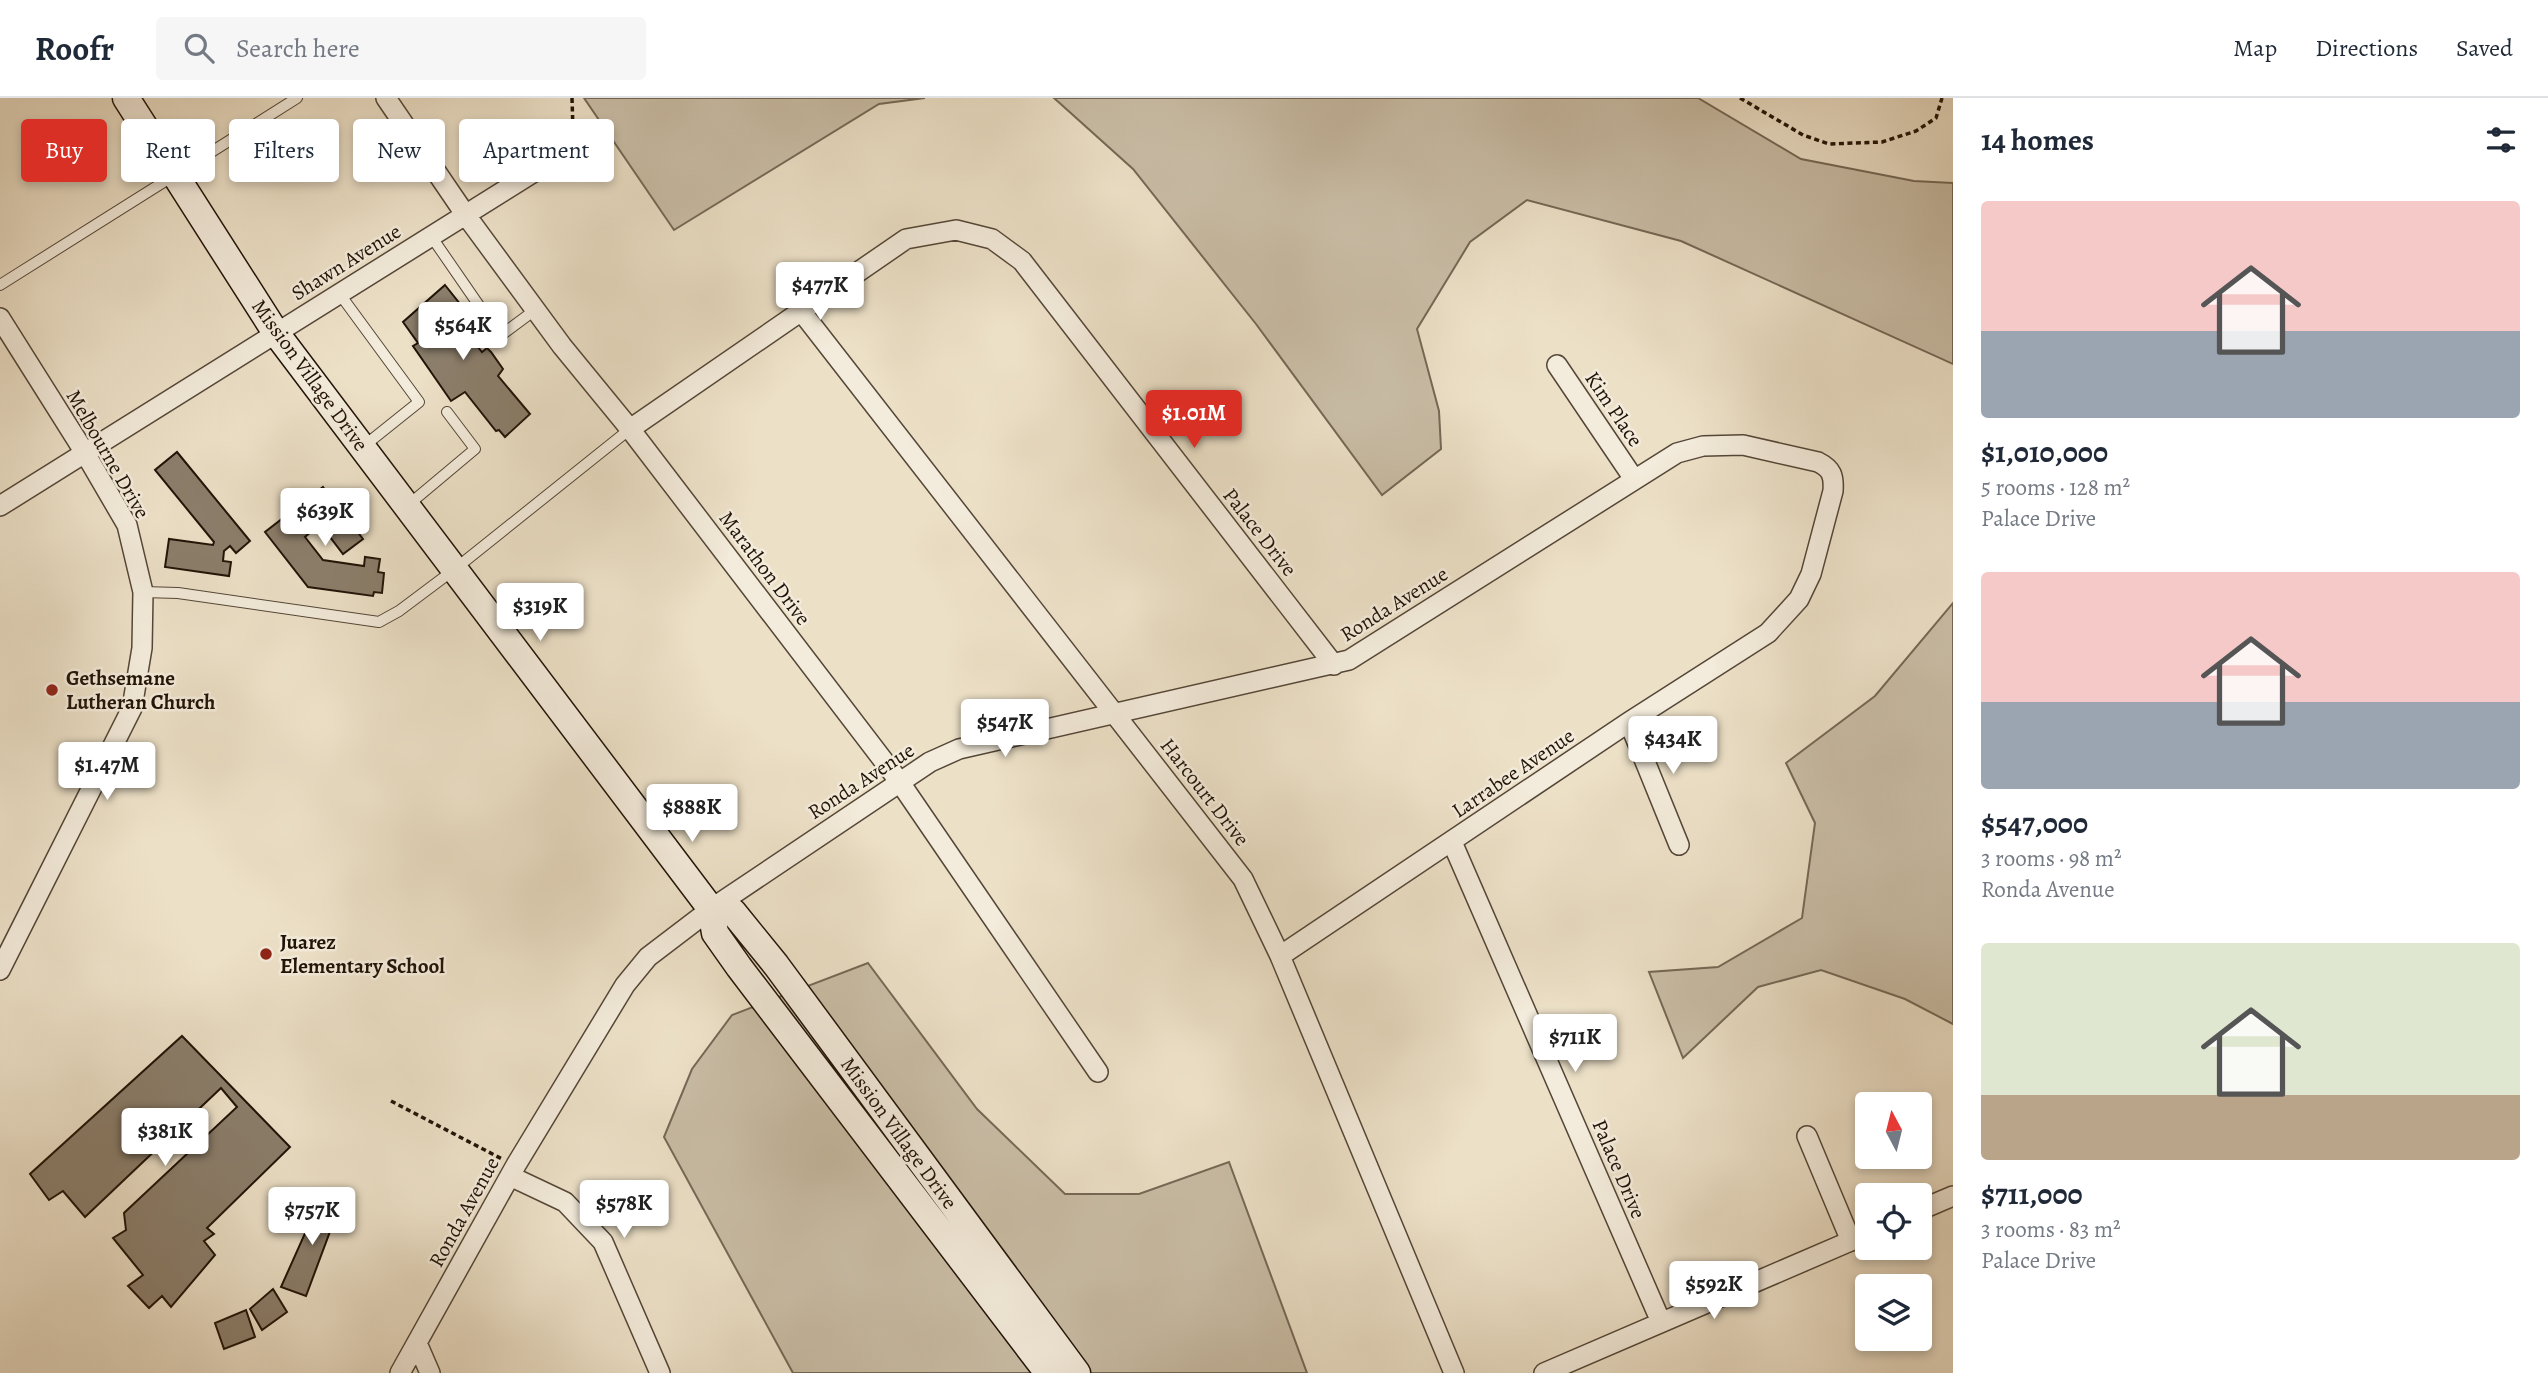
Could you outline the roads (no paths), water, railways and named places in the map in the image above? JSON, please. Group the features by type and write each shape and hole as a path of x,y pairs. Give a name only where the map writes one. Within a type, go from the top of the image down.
{"main road":[{"name":"Mission Village Drive","path":"127,98 140,119"},
{"name":"Mission Village Drive","path":"179,182 276,333 711,909 715,933 739,967 1048,1373"},
{"name":"Mission Village Drive","path":"711,909 733,912 776,965 1077,1373"}],"street":[{"name":"Marathon Drive","path":"386,98 465,214 562,346 630,429 899,781 1098,1072"},
{"name":"Shawn Avenue","path":"0,506 518,182"},
{"name":"Palace Drive","path":"630,429 906,239 956,230 992,239 1022,261 1334,664"},
{"name":"Harcourt Drive","path":"801,310 1243,879 1280,956 1454,1373"},
{"name":"Melbourne Drive","path":"0,318 127,525 143,593 142,648 132,708 0,970"},
{"name":"Kim Place","path":"1557,365 1634,479"},
{"name":"Ronda Avenue","path":"400,1373 513,1171 625,985 648,957 711,909 899,781 930,762 959,749 1349,660 1677,453 1703,446 1743,445 1818,462 1829,467 1833,477"},
{"name":"Larrabee Avenue","path":"1280,956 1629,722 1768,633 1799,600 1811,574 1833,491 1833,477"},
{"path":"1629,722 1679,845"},
{"name":"Palace Drive","path":"1452,842 1661,1322"},
{"path":"1807,1136 1855,1229"},
{"path":"513,1171 565,1202 603,1242 660,1373"},
{"path":"1932,1205 1953,1196"},
{"path":"1544,1373 1855,1239"},
{"path":"417,1343 430,1373"}],"lane":[{"path":"215,150 297,98"},
{"path":"0,285 164,182"},
{"path":"431,236 500,335 535,310"},
{"path":"340,293 419,402 362,447"},
{"path":"407,506 475,449 447,412"},
{"path":"143,593 178,593 379,622 399,611 455,569 630,429"}],"place":[{"name":"Gethsemane Lutheran Church","path":"52,690"},
{"name":"Juarez Elementary School","path":"266,954"}]}
